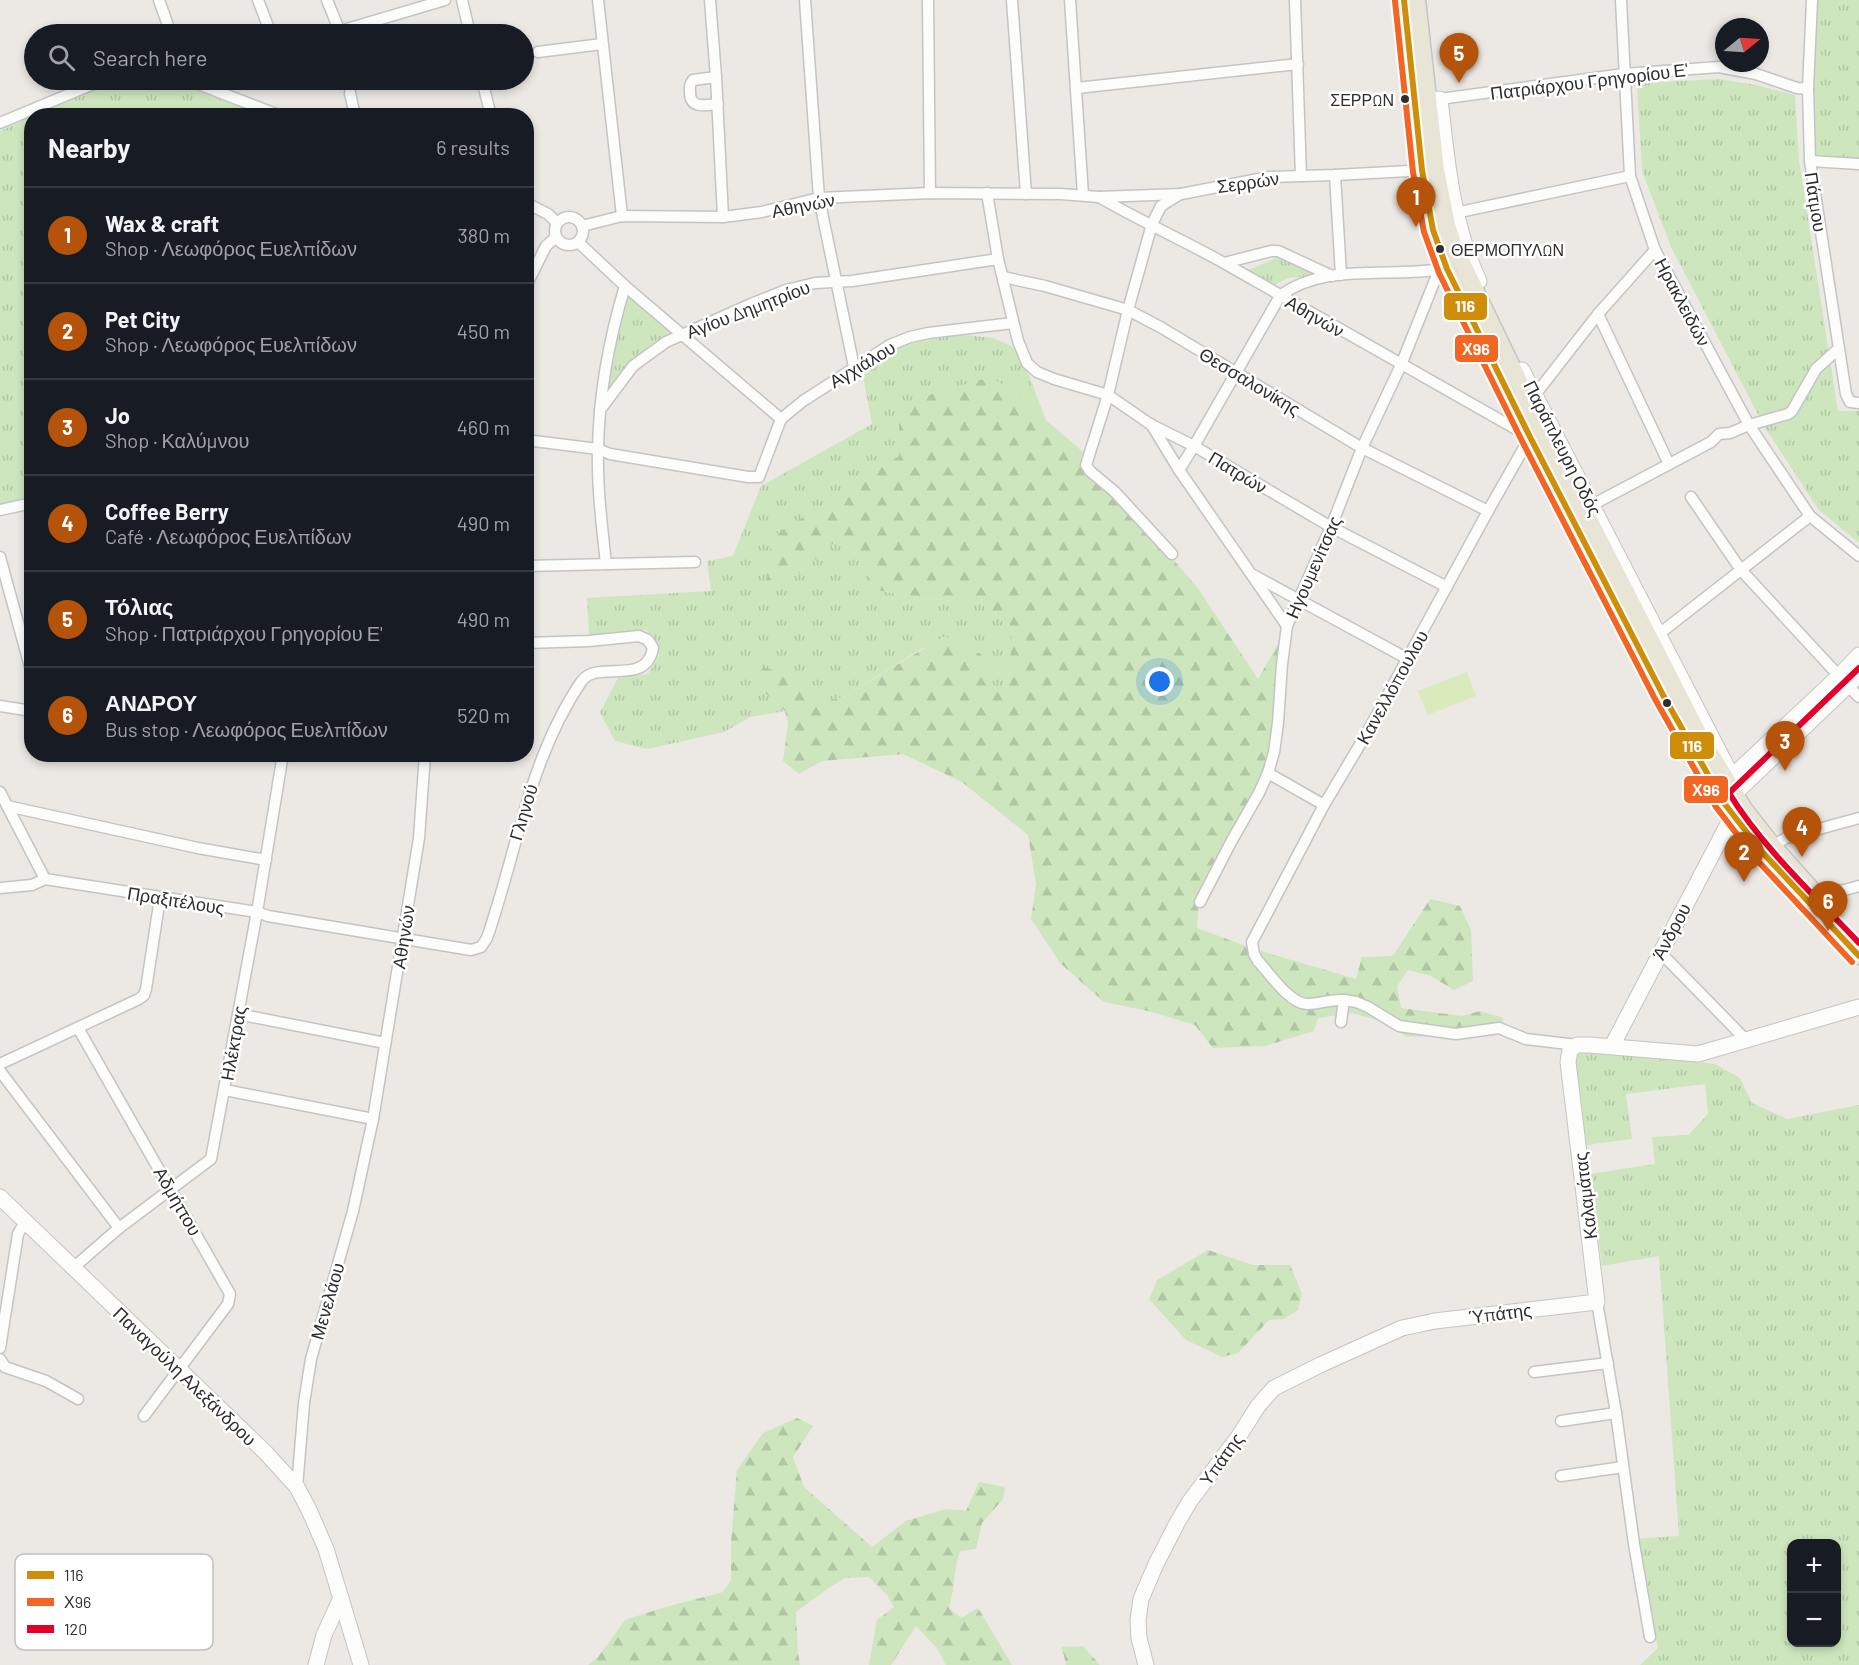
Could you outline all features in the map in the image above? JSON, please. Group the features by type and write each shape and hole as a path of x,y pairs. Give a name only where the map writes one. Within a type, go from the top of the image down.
{"main road":[{"path":"1404,0 1429,170 1433,230 1443,269 1663,695 1763,853 1859,956"},
{"path":"1417,0 1434,100 1429,170 1453,244 1698,733 1727,798 1859,941"}],"street":[{"path":"159,0 167,24"},
{"path":"258,0 267,24"},
{"path":"327,0 333,24"},
{"path":"365,24 445,0"},
{"path":"462,0 468,24"},
{"path":"598,0 622,216"},
{"path":"710,0 723,217"},
{"path":"805,0 819,198 855,367"},
{"path":"928,0 930,193"},
{"path":"1012,0 1026,194"},
{"path":"1070,0 1083,195"},
{"path":"1295,0 1301,176"},
{"name":"Ηρακλειδών","path":"1621,0 1630,176 1655,250 1749,425 1810,516 1859,556"},
{"name":"Πάτμου","path":"1812,0 1808,89 1810,160 1846,394 1855,402"},
{"path":"538,52 602,44"},
{"path":"1077,88 1298,64"},
{"name":"Πατριάρχου Γρηγορίου Ε'","path":"1434,100 1624,74 1719,67 1756,74 1797,88 1808,89"},
{"path":"716,77 693,80 690,85 691,99 694,104 698,105 718,104"},
{"path":"36,108 79,90"},
{"path":"214,90 260,108"},
{"path":"484,90 489,108"},
{"path":"350,93 354,108"},
{"name":"Παράπλευρη Οδός","path":"1434,100 1455,213 1473,269 1532,398 1592,505 1727,767 1727,798"},
{"path":"0,123 24,113"},
{"path":"1810,160 1859,164"},
{"name":"Σερρών","path":"1061,194 1100,197 1181,194 1269,177 1335,176 1429,170"},
{"path":"1335,176 1336,275"},
{"path":"1455,213 1630,176"},
{"name":"Αθηνών","path":"582,226 622,216 723,217 762,212 819,198 930,193 1061,194"},
{"path":"987,193 998,259 1013,322"},
{"path":"1172,554 1115,492 1086,465 1108,395 1128,310 1152,224 1161,206 1181,194"},
{"name":"Αθηνών","path":"1100,197 1224,263 1530,437"},
{"path":"534,207 545,212 557,223"},
{"path":"570,217 579,221 582,226 583,235 573,245 563,244 556,237 557,223 561,220 570,217"},
{"path":"534,270 546,246 556,237"},
{"path":"534,441 598,449 622,456 759,477 781,419 625,286 578,242"},
{"path":"1532,398 1598,314 1655,250"},
{"path":"1224,263 1278,251 1336,275"},
{"name":"Αγίου Δημητρίου","path":"600,410 633,366 666,342 786,290 815,283 852,280 998,259"},
{"path":"1179,470 1280,296 1290,288 1304,282 1336,275 1443,269"},
{"name":"Ηγουμενίτσας","path":"1200,902 1268,773 1274,752 1287,626 1331,527 1362,448 1443,269"},
{"name":"Θεσσαλονίκης","path":"1003,278 1045,286 1128,310 1362,448 1488,511"},
{"path":"606,564 599,494 600,410 612,328 625,286"},
{"path":"1598,314 1669,464"},
{"name":"Πατρών","path":"1013,322 1018,341 1028,363 1037,372 1108,395 1150,424 1194,446 1331,527 1447,587"},
{"name":"Αγχιάλου","path":"781,419 803,401 890,345 910,337 1013,322"},
{"path":"1592,505 1712,442 1719,434 1730,433 1792,411 1819,365 1838,349"},
{"path":"1150,424 1179,470 1287,626"},
{"name":"Κανελλόπουλου","path":"1344,1000 1333,999 1303,1004 1295,1001 1258,961 1252,946 1254,936 1324,805 1530,437"},
{"path":"1691,497 1741,570 1851,683"},
{"path":"0,510 24,505"},
{"path":"1659,633 1810,516"},
{"path":"0,557 24,645"},
{"path":"534,566 694,562"},
{"path":"1253,575 1408,658"},
{"name":"Γληνού","path":"481,946 487,938 491,925 520,819 535,776 562,713 583,679 590,674 633,670 648,660 653,648 648,640 639,636 534,643"},
{"name":"Άνδρου","path":"1612,1047 1728,824 1727,798 1851,683 1859,656"},
{"path":"0,706 24,710"},
{"name":"Ηλέκτρας","path":"74,1268 119,1228 211,1159 257,912 282,762"},
{"name":"Αθηνών","path":"374,1119 419,838 424,762"},
{"path":"1268,773 1324,805"},
{"path":"0,792 45,879 32,885 0,888"},
{"path":"7,806 198,848 266,860"},
{"path":"1773,846 1786,838 1859,818"},
{"name":"Πραξιτέλους","path":"45,879 257,912 268,916 462,950 471,950 481,946"},
{"path":"1818,897 1859,886"},
{"path":"0,1064 144,995 160,898"},
{"path":"1660,952 1747,1041"},
{"path":"1341,1022 1344,1000 1368,1007 1400,1026 1456,1034 1499,1028 1526,1038 1576,1045 1698,1054 1859,1007"},
{"path":"238,1014 385,1043"},
{"name":"Αδμήττου","path":"78,1028 230,1294 228,1304 178,1370"},
{"name":"Καλαμάτας","path":"1576,1045 1570,1050 1568,1062 1598,1302 1650,1637"},
{"path":"0,1071 119,1228"},
{"path":"225,1090 374,1119"},
{"name":"Μενελάου","path":"297,1487 304,1403 311,1359 353,1211 374,1119"},
{"name":"Παναγούλη Αλεξάνδρου","path":"0,1197 266,1453 297,1487 313,1520 336,1579 361,1665"},
{"path":"0,1348 5,1283 18,1234 25,1222"},
{"name":"Ύπάτης","path":"1402,1328 1435,1321 1598,1302"},
{"name":"Υπάτης","path":"1146,1665 1139,1638 1138,1620 1141,1599 1190,1500 1239,1436 1258,1406 1274,1388 1402,1328"},
{"path":"0,1359 5,1367 46,1381 78,1399"},
{"path":"1534,1372 1608,1363"},
{"path":"144,1416 178,1370"},
{"path":"1561,1421 1616,1413"},
{"path":"1562,1476 1623,1467"},
{"path":"316,1665 324,1635 341,1598"}],"green space":[{"path":"1814,0 1859,0 1859,159 1814,155 1810,87"},
{"path":"1720,79 1795,95 1799,161 1838,411 1859,411 1859,543 1819,510 1765,428 1671,247 1642,171 1637,83"},
{"path":"94,90 198,90 244,108 53,108"},
{"path":"24,120 24,499 0,504 0,131"},
{"path":"1276,258 1326,275 1287,278 1273,286 1246,271"},
{"path":"628,295 671,331 630,361 607,394 619,329"},
{"path":"964,335 993,338 1013,347 1028,373 1046,420 1027,401 899,456 850,488 797,575 835,542 860,542 872,589 918,598 980,603 1013,628 1009,686 994,688 981,654 923,648 843,697 809,705 754,683 785,711 750,717 724,732 647,749 615,741 600,712 618,678 648,674 659,656 657,642 646,630 589,636 587,598 711,591 707,561 733,556 761,486 872,424 863,376 882,359 906,345"},
{"path":"991,377 1027,401 1083,452 1081,461 1085,474 1140,521 1197,587 1258,679 1282,637 1268,763 1199,899 1197,928 1254,949 1356,979 1362,957 1393,956 1430,899 1460,906 1471,930 1473,981 1454,990 1431,976 1408,970 1397,986 1401,1008 1462,1016 1480,1011 1503,1018 1501,1026 1488,1033 1407,1037 1383,1022 1352,1013 1318,1018 1314,1031 1265,1046 1213,1048 1195,1025 1148,1011 1104,1002 1060,963 1031,919 1036,884 1028,835 962,782 903,754 822,761 799,774 783,761 788,723 785,711 754,683 756,665 809,680 809,705 843,697 945,636 981,654 994,687 1009,686 1012,627 980,603 918,598 872,589 859,542 835,542 797,575 766,581 772,537 899,456 899,408 937,392"},
{"path":"1467,672 1476,696 1428,715 1418,691"},
{"path":"1584,1050 1715,1064 1740,1078 1752,1103 1787,1119 1859,1105 1859,1665 1640,1665 1658,1648 1633,1539 1679,1536 1659,1256 1602,1266 1590,1174 1655,1164 1652,1137 1688,1135 1708,1114 1705,1084 1626,1094 1632,1139 1586,1145 1574,1060 1577,1054"},
{"path":"1208,1250 1253,1265 1290,1265 1302,1294 1298,1310 1284,1319 1269,1320 1238,1353 1222,1357 1186,1340 1149,1299 1157,1280"},
{"path":"797,1418 813,1426 793,1457 804,1487 872,1547 906,1521 946,1509 966,1511 979,1482 1005,1487 1003,1499 982,1523 976,1549 960,1551 949,1608 961,1618 978,1608 1012,1665 946,1665 936,1647 916,1626 891,1665 869,1665 877,1620 894,1607 887,1595 869,1577 845,1578 796,1612 800,1665 588,1665 598,1657 625,1620 723,1592 731,1580 731,1542 737,1470 763,1433"},
{"path":"1083,1646 1100,1665 1066,1665 1062,1647"}],"transit line":[{"name":"116","path":"1404,0 1422,170 1433,230 1447,269 1530,437 1663,695 1724,803 1763,853 1859,956"},
{"name":"Χ96","path":"1395,1 1413,172 1424,232 1439,273 1522,441 1655,699 1716,807 1756,859 1852,962"},
{"name":"120","path":"1859,668 1729,793 1773,852 1859,943"}],"place":[{"name":"Τόλιας","path":"1459,83"},
{"name":"ΣΕΡΡΩΝ","path":"1405,99"},
{"name":"Wax & craft","path":"1416,227"},
{"name":"ΘΕΡΜΟΠΥΛΩΝ","path":"1440,249"},
{"name":"Jo","path":"1785,771"},
{"name":"Coffee Berry","path":"1802,857"},
{"name":"Pet City","path":"1744,882"},
{"name":"ΑΝΔΡΟΥ","path":"1828,931"}]}
